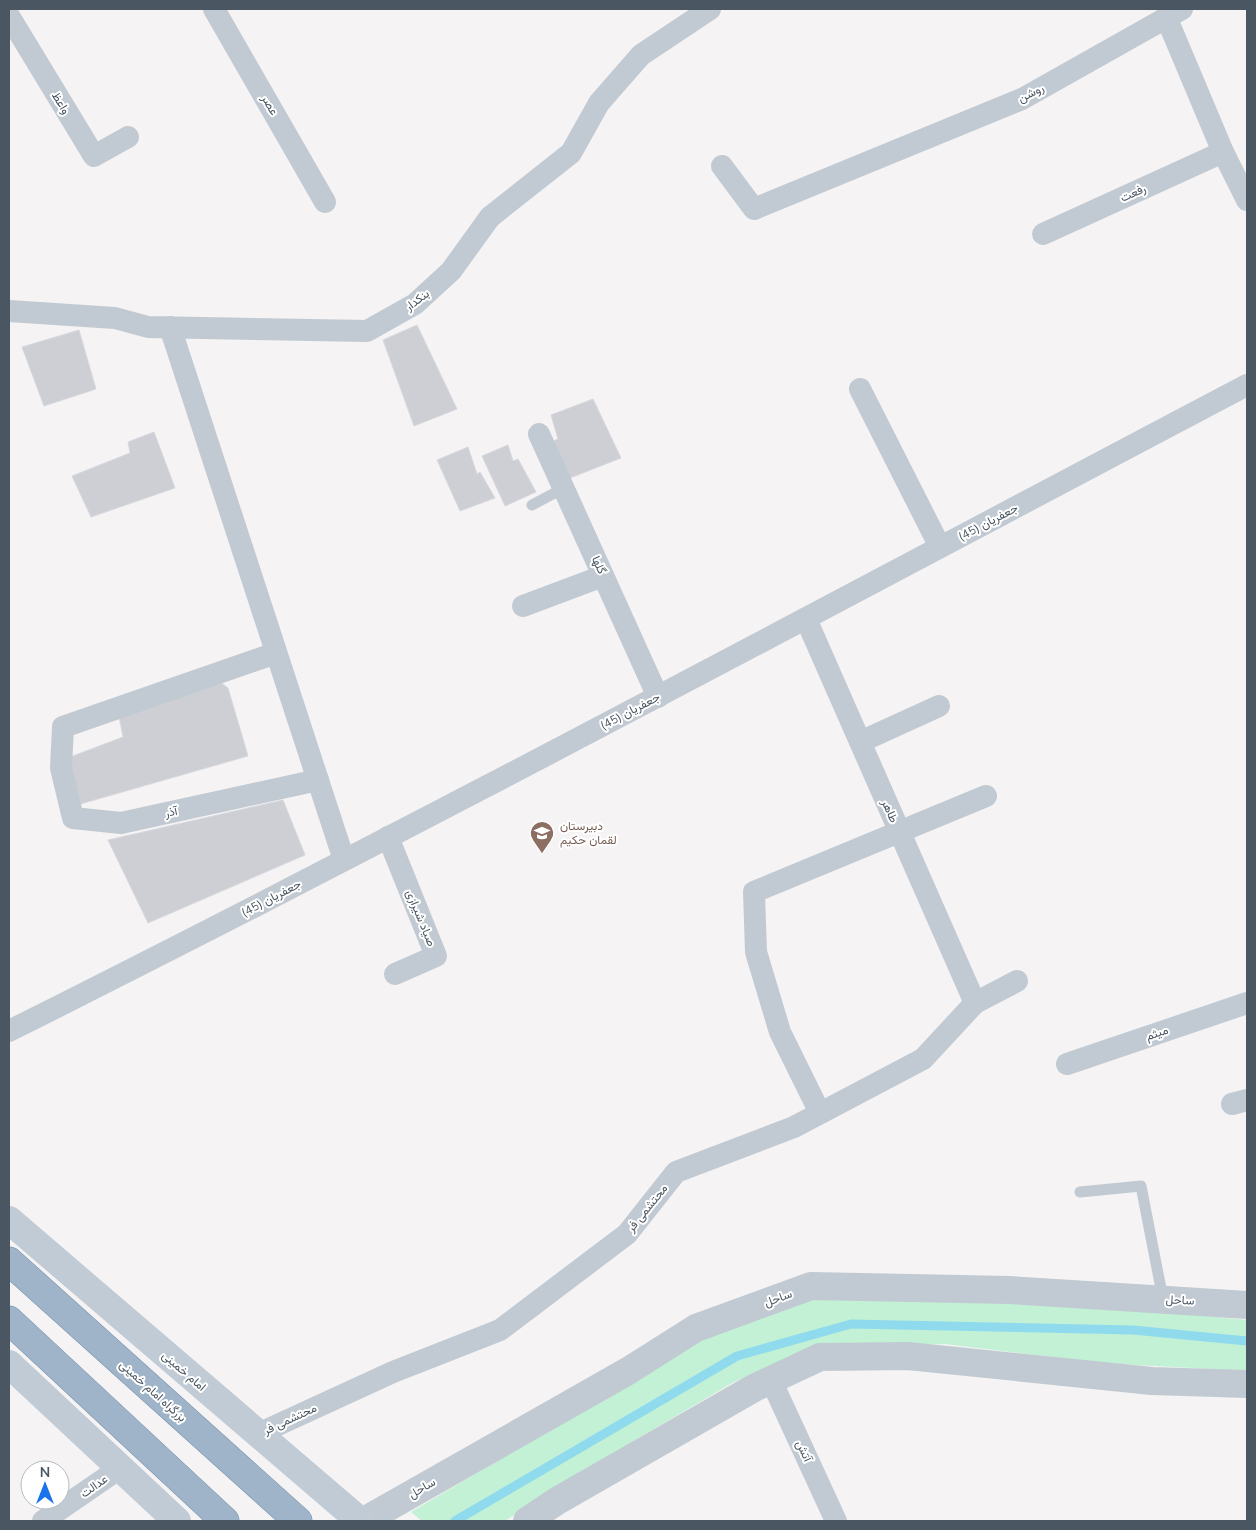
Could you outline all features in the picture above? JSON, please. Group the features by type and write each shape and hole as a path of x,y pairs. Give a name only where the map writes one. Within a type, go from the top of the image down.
{"highway":[{"name":"بزرگراه امام خمینی","path":"9,1261 298,1521"},
{"path":"9,1320 225,1521"}],"main road":[{"name":"امام خمینی","path":"9,1220 362,1521"},
{"path":"9,1364 177,1521"}],"street":[{"name":"عصر","path":"214,9 325,202"},
{"name":"بنکدار","path":"9,312 115,318 148,327 367,331 416,304 451,271 490,217 571,153 599,103 641,55 710,9"},
{"name":"روشن","path":"722,166 754,209 1022,99 1175,14 1223,152 1247,200"},
{"name":"واعظ","path":"9,16 94,156 128,137"},
{"name":"رفعت","path":"1043,234 1223,152"},
{"path":"170,327 344,860"},
{"name":"جعفریان (45)","path":"9,1031 658,697 1247,385"},
{"path":"860,389 940,547"},
{"name":"گلها","path":"539,434 658,697"},
{"path":"523,606 603,576"},
{"name":"طاهر","path":"806,619 975,1002"},
{"name":"آذر","path":"276,653 64,727 61,768 73,818 121,822 318,780"},
{"path":"860,742 939,706"},
{"path":"820,1113 780,1032 756,952 754,892 899,830 986,796"},
{"name":"صیاد شیرازی","path":"388,837 436,956 395,974"},
{"path":"975,1002 1017,982"},
{"name":"محتشمی فر","path":"258,1434 393,1372 500,1330 627,1234 676,1172 794,1127 923,1059 975,1002"},
{"name":"میثم","path":"1067,1064 1247,1003"},
{"name":"ساحل","path":"362,1521 628,1371 696,1328 811,1286 1009,1290 1247,1305"},
{"path":"527,1521 565,1496 754,1388 820,1358 908,1356 1152,1381 1247,1384"},
{"name":"آتش","path":"771,1380 836,1521"},
{"name":"عدالت","path":"43,1521 120,1468"}],"lane":[{"path":"532,505 564,488"},
{"path":"1080,1192 1141,1186 1163,1299"}],"green space":[{"path":"893,1298 1141,1310 1247,1320 1247,1371 1101,1363 945,1344 837,1346 805,1352 734,1382 587,1468 505,1521 422,1521 411,1512 699,1342 764,1314 813,1299"}],"building":[{"path":"417,325 457,409 414,426 383,340"},
{"path":"79,330 96,389 44,406 22,347"},
{"path":"593,399 621,458 565,480 549,443 558,439 551,415"},
{"path":"154,432 175,488 91,517 72,476 130,453 128,442"},
{"path":"508,445 513,461 518,459 536,492 505,506 482,456"},
{"path":"468,447 477,474 480,472 495,498 460,511 437,460"},
{"path":"215,678 228,688 248,756 77,805 65,759 123,737 118,711"},
{"path":"283,800 305,855 148,923 108,840"}],"waterway":[{"path":"455,1521 737,1356 851,1324 1133,1330 1247,1341"}],"place":[{"name":"دبیرستان لقمان حکیم","path":"542,854"}]}
